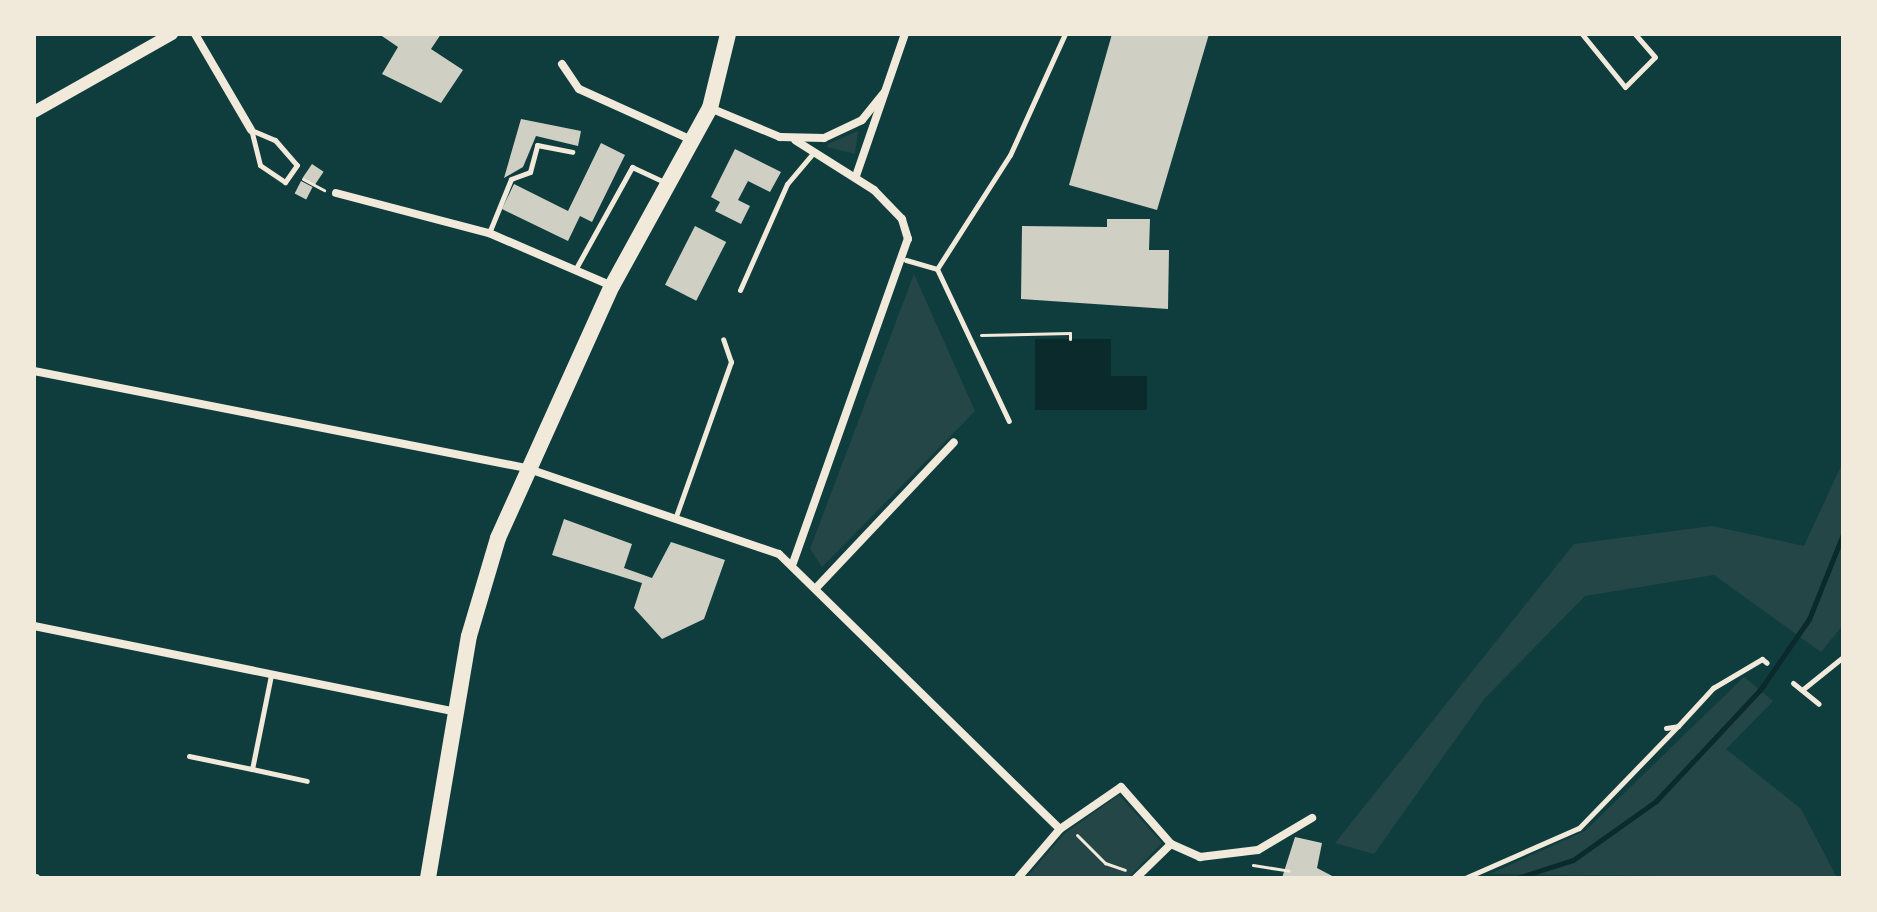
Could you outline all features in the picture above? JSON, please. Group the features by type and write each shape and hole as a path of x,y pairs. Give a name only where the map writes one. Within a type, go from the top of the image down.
{"main road":[{"path":"428,878 469,636 526,468 612,286 710,108 728,34"}],"street":[{"path":"34,112 172,34"},
{"path":"195,34 251,130"},
{"path":"856,176 905,34"},
{"path":"562,64 579,89 693,140"},
{"path":"795,140 843,130 884,93"},
{"path":"710,108 795,140 815,151 856,176 902,219 906,260 793,563"},
{"path":"336,193 489,233 612,286"},
{"path":"34,371 526,468 793,563 1064,826"},
{"path":"817,587 954,442"},
{"path":"34,626 457,712"},
{"path":"1018,878 1064,826 1121,787 1171,844 1200,857 1258,850 1312,818"},
{"path":"1138,876 1171,844"}],"lane":[{"path":"937,269 1010,155 1065,34"},
{"path":"1582,34 1625,87 1655,57 1635,34"},
{"path":"251,130 275,140 297,165 285,182 260,165 251,130"},
{"path":"489,233 511,179 530,172 537,145 572,152"},
{"path":"740,290 787,184 815,151"},
{"path":"575,270 632,167 668,184"},
{"path":"906,260 937,269 1009,421"},
{"path":"675,520 728,374 723,339"},
{"path":"1802,690 1843,657"},
{"path":"1465,878 1579,828 1713,688 1762,659 1767,663"},
{"path":"252,769 271,675"},
{"path":"1793,683 1819,704"},
{"path":"1666,728 1678,726"},
{"path":"189,756 307,781"}],"path":[{"path":"292,172 336,193"},
{"path":"969,335 1070,333 1070,339"},
{"path":"1064,826 1105,863 1138,876"}],"shaded area":[{"path":"858,131 855,154 827,147 828,144"},
{"path":"914,274 975,411 822,567 810,549"},
{"path":"1035,339 1111,339 1111,376 1147,376 1147,410 1035,410"},
{"path":"1843,462 1843,625 1821,652 1714,575 1585,596 1485,698 1374,854 1335,843 1574,544 1712,526 1804,546"},
{"path":"1744,677 1773,701 1726,749 1801,809 1837,878 1490,874 1585,831"},
{"path":"1119,795 1162,843 1128,878 1026,878 1065,833"}],"building":[{"path":"379,34 441,34 431,49 463,70 441,103 382,74 398,47"},
{"path":"1112,34 1209,34 1157,210 1069,185"},
{"path":"521,119 581,131 578,146 536,136 523,167 504,178"},
{"path":"601,143 625,155 592,222 580,216 568,241 502,209 514,184 568,211"},
{"path":"735,149 781,172 770,192 748,181 738,200 750,206 741,224 715,211 720,202 711,197"},
{"path":"312,164 324,172 314,186 302,178"},
{"path":"301,181 313,187 306,199 295,193"},
{"path":"1107,219 1150,219 1149,250 1169,250 1168,309 1021,299 1022,226 1107,227"},
{"path":"695,226 726,242 696,301 665,285"},
{"path":"564,519 632,544 624,568 652,578 671,542 725,560 704,619 662,639 634,608 642,583 552,555"},
{"path":"1295,837 1322,843 1317,868 1336,878 1282,878"}],"waterway":[{"path":"1517,878 1573,860 1656,801 1760,690 1809,619 1843,534"}]}
